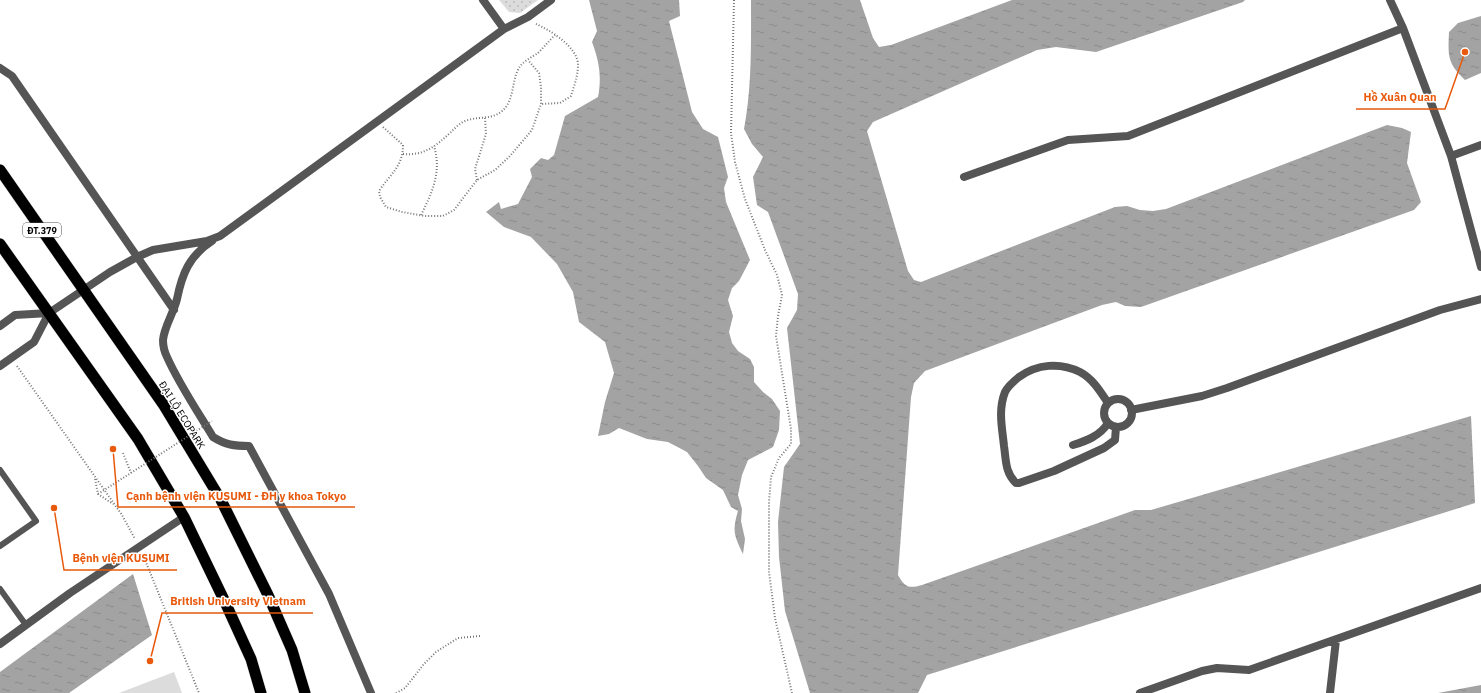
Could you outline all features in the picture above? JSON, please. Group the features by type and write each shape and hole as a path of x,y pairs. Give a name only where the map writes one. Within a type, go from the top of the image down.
{"highway":[{"name":"ĐẠI LỘ ECOPARK","path":"0,170 163,404 221,500 268,595 292,650 305,693"},
{"path":"0,244 138,439 184,518 251,659 261,693"}],"street":[{"path":"484,0 504,28"},
{"path":"370,693 329,594 249,446 224,444 213,437 166,356 163,340 166,328 174,310 182,278 191,260 204,246 220,236 504,28 528,17 551,0"},
{"path":"1390,0 1403,28 1451,156 1481,267"},
{"path":"964,177 1068,140 1128,136 1403,28"},
{"path":"0,68 12,76 174,310"},
{"path":"1451,156 1481,145"},
{"path":"0,366 34,342 49,313 82,289 137,257 163,248 206,241 220,236"},
{"path":"1131,410 1208,394 1440,310 1481,299"},
{"path":"0,326 15,315 49,313"},
{"path":"1108,403 1094,382 1080,372 1064,366 1046,366 1028,371 1014,381 1006,390 1001,406 1002,434 1009,475 1019,483 1054,471 1104,448 1115,440 1116,427"},
{"path":"1116,399 1128,404 1131,410 1131,417 1129,421 1121,427 1116,427 1108,423 1104,415 1105,406 1116,399"},
{"path":"1073,445 1097,435 1108,423"},
{"path":"0,644 70,593 184,518"},
{"path":"1140,693 1202,671 1217,668 1249,670 1481,588"},
{"path":"1330,693 1336,640"}],"lane":[{"path":"0,470 36,520 0,546"},
{"path":"0,589 26,625"}],"path":[{"path":"734,0 731,133 735,162 745,199 765,250 777,274 782,295 776,336 791,429 791,444 779,458 771,476 769,502 769,572 775,618 792,693"},
{"path":"528,17 534,23 546,28 574,52 578,64 571,96 560,103 541,104"},
{"path":"403,154 412,155 424,152 466,121 485,118 501,112 510,100 514,78 520,66 555,35"},
{"path":"376,122 403,145 403,154 400,164 379,191 380,197 386,207 402,212 421,215 443,216 454,210 477,180 494,170 521,144 532,130 541,104 539,73 528,60"},
{"path":"477,180 475,169 486,134 485,118"},
{"path":"421,215 433,192 436,176 434,146"},
{"path":"11,358 114,505 139,547 199,693"},
{"path":"98,494 212,421"},
{"path":"123,453 132,473"},
{"path":"95,478 98,494 114,505"},
{"path":"396,693 405,688 424,664 436,652 458,638 480,636"}],"shaded area":[{"path":"499,0 538,0 520,13 509,12"},
{"path":"174,672 182,693 119,693"}],"water":[{"path":"589,0 679,0 680,16 669,21 692,112 703,129 718,137 728,177 724,188 726,202 750,260 739,281 732,288 728,300 733,316 729,332 732,343 738,351 750,359 754,367 754,382 772,399 780,411 779,430 773,447 748,460 742,475 738,495 742,509 741,521 745,539 743,554 735,533 735,523 738,511 731,507 723,490 706,478 687,452 668,442 647,439 619,428 609,434 598,436 605,402 614,373 605,342 579,322 573,292 557,264 531,237 504,227 486,212 499,202 501,209 518,204 532,177 530,169 541,158 548,160 554,155 565,116 598,97 600,82 599,69 592,42 597,31"},
{"path":"751,0 860,0 873,38 879,47 891,45 1012,0 1245,0 1243,2 1096,52 1056,47 1037,50 873,122 867,131 908,271 914,280 921,282 1115,207 1127,206 1140,210 1153,211 1166,209 1387,125 1402,128 1411,132 1407,163 1421,202 1414,210 1141,307 1125,306 1116,302 1102,305 925,371 914,383 911,397 898,575 907,586 913,587 922,585 1135,510 1151,510 1471,416 1475,503 927,675 918,693 810,693 785,611 779,557 778,522 784,467 800,444 787,328 797,310 798,294 768,212 757,205 753,177 763,157 752,144 744,129 750,81"},
{"path":"1481,16 1481,73 1465,80 1455,69 1450,58 1449,32 1458,23"},
{"path":"133,574 152,635 69,693 0,693 0,672"},
{"path":"1481,685 1481,693 1438,693"}],"place":[{"name":"Hồ Xuân Quan","path":"1465,52"},
{"name":"Cạnh bệnh viện KUSUMI - ĐH y khoa Tokyo","path":"113,449"},
{"name":"Bệnh viện KUSUMI","path":"54,508"},
{"name":"British University Vietnam","path":"150,661"}]}
